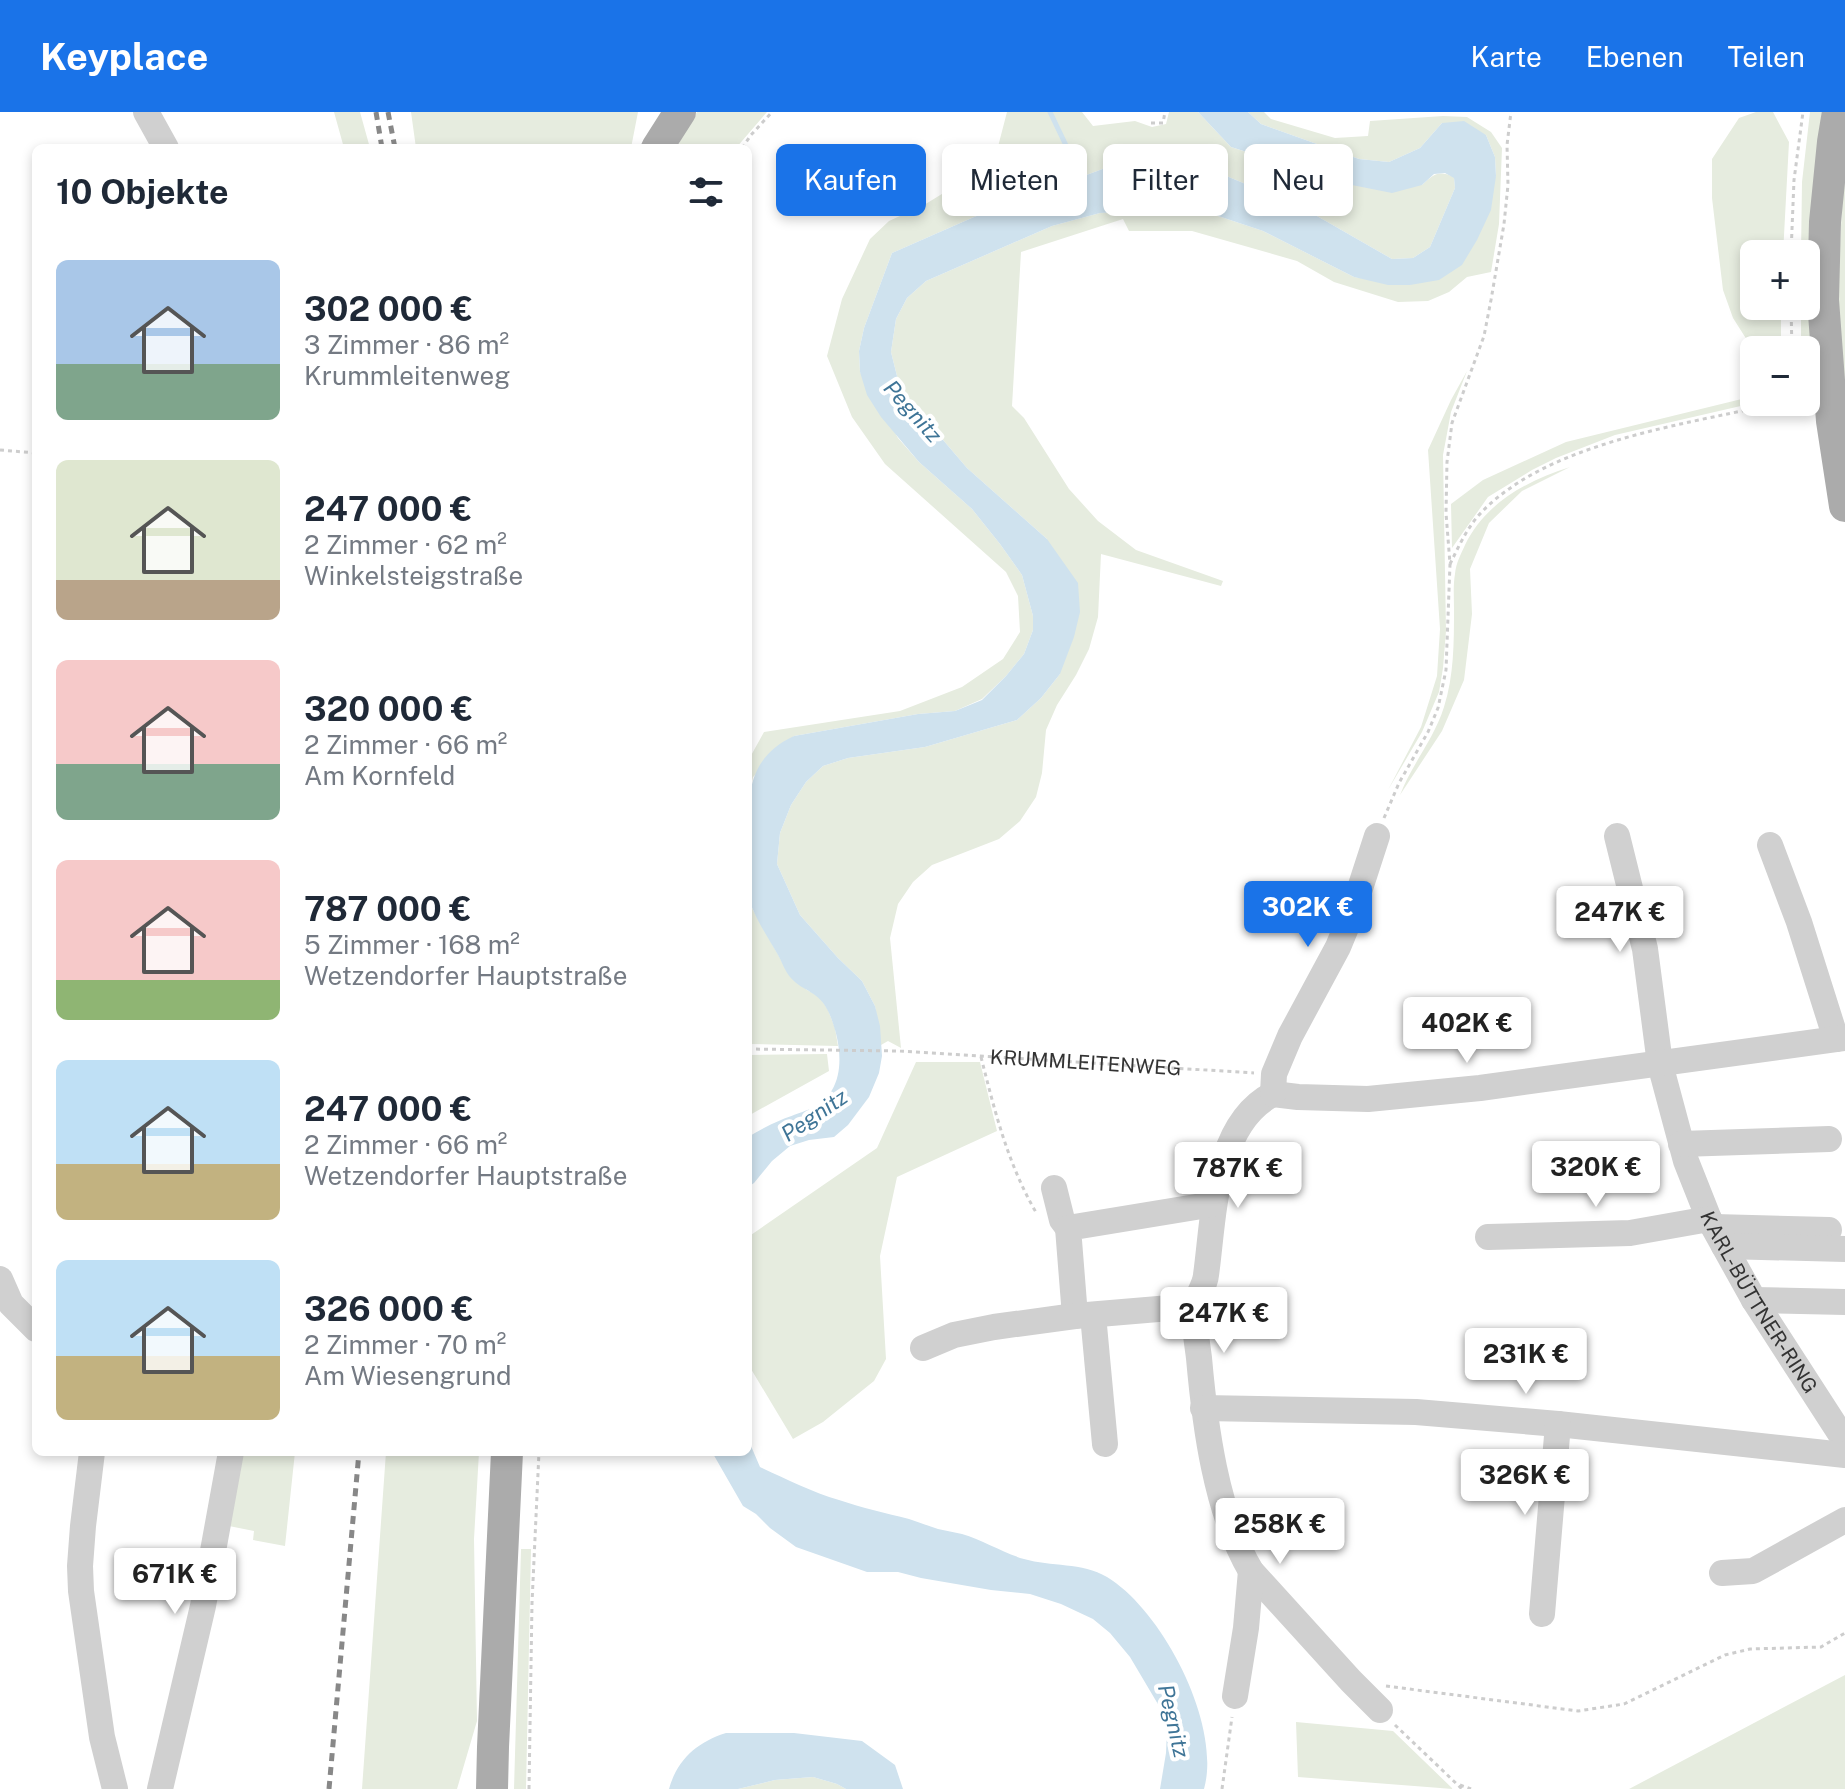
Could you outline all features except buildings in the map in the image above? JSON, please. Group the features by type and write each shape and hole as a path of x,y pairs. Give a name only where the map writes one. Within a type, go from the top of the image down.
{"main road":[{"path":"650,144 657,112"},
{"path":"660,144 680,112"},
{"path":"1838,112 1825,222 1823,300 1832,421 1845,506"},
{"path":"492,1789 507,1456"}],"street":[{"path":"146,112 164,144"},
{"path":"1377,836 1338,947 1290,1036 1273,1084 1262,1100 1245,1115 1231,1139 1214,1204 1206,1280 1194,1306 1203,1408 1222,1499 1239,1549 1251,1571 1380,1710"},
{"name":"KARL-BÜTTNER-RING","path":"1617,836 1645,949 1660,1064 1686,1161 1716,1231 1754,1300 1845,1441"},
{"path":"1273,1084 1298,1097 1368,1099 1480,1088 1840,1038 1770,845"},
{"path":"1681,1144 1829,1139"},
{"path":"1054,1188 1065,1224 1084,1316 1105,1444"},
{"path":"1065,1224 1214,1204"},
{"path":"1488,1237 1716,1231 1837,1239"},
{"path":"0,1279 6,1304 32,1326"},
{"path":"1754,1300 1845,1302"},
{"path":"923,1348 954,1335 994,1327 1194,1306"},
{"path":"1203,1408 1416,1412 1845,1455"},
{"path":"1542,1614 1558,1424"},
{"path":"92,1456 83,1526 81,1591 102,1737 115,1789"},
{"path":"160,1789 203,1606 230,1456"},
{"path":"1722,1573 1753,1571 1845,1520"},
{"path":"1235,1696 1251,1571"}],"path":[{"path":"745,144 772,112"},
{"path":"1151,123 1163,123 1165,112"},
{"path":"1377,836 1399,783 1438,708 1446,670 1450,564 1446,513 1447,462 1452,423 1484,336 1497,265 1508,185 1507,145 1511,112"},
{"path":"1792,240 1794,180 1803,112"},
{"path":"1450,564 1477,517 1509,488 1548,467 1617,439 1740,412"},
{"path":"0,450 32,453"},
{"name":"KRUMMLEITENWEG","path":"752,1049 898,1051 1273,1084"},
{"path":"981,1057 1006,1149 1026,1195 1041,1219 1065,1224"},
{"path":"529,1789 532,1603 539,1456"},
{"path":"1351,1681 1578,1711 1624,1704 1725,1655 1750,1649 1821,1647 1845,1633"},
{"path":"1222,1789 1235,1696"},
{"path":"1380,1710 1462,1789"},
{"path":"1456,1783 1471,1789"}],"shaded area":[{"path":"334,112 360,112 369,144 343,144"},
{"path":"411,112 638,112 632,144 415,144"},
{"path":"697,112 767,112 739,144 679,144"},
{"path":"1007,112 1082,112 1093,126 1135,121 1152,127 1166,124 1169,112 1198,112 1231,147 1244,151 1244,183 1228,177 1228,144 1103,144 1103,169 1087,175 1087,144 999,144"},
{"path":"1248,112 1264,112 1271,119 1335,138 1368,136 1370,121 1443,116 1467,117 1491,132 1502,148 1499,224 1491,272 1467,277 1449,292 1428,301 1398,302 1334,282 1297,261 1192,231 1129,231 1123,219 1021,252 1012,406 1024,418 1069,489 1098,521 1136,550 1223,581 1221,586 1101,554 1098,617 1089,649 1046,730 1036,797 1020,821 999,839 932,865 913,882 898,904 890,938 901,1048 888,1041 881,1045 875,1006 862,981 800,915 777,864 780,833 791,805 806,782 823,766 848,758 925,747 1017,720 1041,698 1060,674 1047,539 967,468 914,406 898,380 891,352 896,319 907,298 926,281 1052,226 1100,213 1103,216 1218,216 1263,231 1354,277 1410,285 1496,176 1495,157 1486,135 1442,123 1420,148 1389,162 1353,157 1353,144 1317,144 1261,124"},
{"path":"1756,112 1773,112 1789,142 1784,240 1740,240 1740,320 1781,320 1781,336 1744,336 1733,318 1723,290 1712,198 1712,159 1739,118"},
{"path":"1810,112 1825,112 1820,315 1820,240 1801,240 1802,182"},
{"path":"1845,151 1845,412 1837,301"},
{"path":"1440,174 1454,177 1455,188 1430,247 1413,258 1392,259 1317,216 1353,216 1353,184 1422,185"},
{"path":"942,194 942,216 977,216 892,253 864,328 859,351 860,372 898,438 919,462 972,509 1022,575 1033,616 1033,630 1024,654 982,699 955,711 918,714 794,736 752,781 752,754 764,732 900,711 962,687 1003,659 1020,632 1018,596 1006,572 885,464 852,417 827,356 842,299 870,239 889,221 900,216 926,216 926,204"},
{"path":"1801,320 1820,320 1819,336 1801,336"},
{"path":"1467,371 1451,412 1443,455 1446,631 1439,692 1422,732 1388,790 1421,727 1437,676 1440,629 1428,450"},
{"path":"1740,399 1740,406 1615,435 1532,470 1488,497 1452,548 1451,504 1483,480 1566,442"},
{"path":"1570,467 1522,491 1489,523 1470,569 1472,614 1464,680 1442,731 1400,795 1435,730 1447,695 1453,659 1454,578 1465,545 1484,517 1509,495 1538,479"},
{"path":"752,907 790,976 820,997 835,1028 838,1046 752,1044"},
{"path":"827,1054 829,1071 752,1114 752,1055"},
{"path":"916,1062 980,1062 997,1131 897,1177 880,1256 886,1359 874,1381 823,1422 793,1439 752,1371 752,1234 877,1148"},
{"path":"242,1456 295,1456 285,1546 253,1540 254,1531 229,1526"},
{"path":"386,1456 479,1456 474,1539 477,1721 457,1789 362,1789"},
{"path":"521,1549 531,1549 526,1789 514,1789"},
{"path":"1845,1675 1845,1789 1629,1789"},
{"path":"1296,1722 1393,1731 1453,1789 1298,1777"},
{"path":"813,1777 846,1789 738,1789 775,1780"}],"water":[{"path":"1198,112 1248,112 1261,124 1317,144 1244,144 1244,151 1231,147"},
{"path":"1464,121 1486,135 1495,157 1496,176 1491,210 1462,265 1439,280 1388,285 1354,277 1263,231 1218,216 1228,216 1228,177 1244,183 1244,216 1317,216 1392,259 1413,258 1430,247 1455,188 1454,178 1445,173 1434,174 1422,185 1392,193 1353,185 1353,157 1389,162 1420,148 1442,123"},
{"name":"Pegnitz","path":"1103,169 1103,213 1052,226 926,281 907,298 896,319 891,352 898,380 914,406 967,468 1047,539 1078,583 1080,612 1060,674 1041,698 1017,720 925,747 848,758 823,766 806,782 791,805 780,833 777,864 800,915 862,981 875,1006 882,1056 869,1097 848,1125 834,1137 790,1146 752,1184 752,1135 822,1102 836,1081 839,1062 836,1032 829,1013 816,996 788,975 752,907 752,787 758,769 778,745 794,736 918,714 955,711 982,700 1024,654 1033,630 1033,616 1022,575 972,509 919,462 881,417 867,395 860,372 859,351 864,328 892,253 977,216 1087,216 1087,175"},
{"name":"Pegnitz","path":"752,1448 760,1467 819,1493 962,1534 1024,1559 1087,1569 1107,1577 1128,1593 1148,1615 1183,1672 1204,1734 1207,1763 1204,1789 1160,1789 1167,1730 1162,1711 1130,1657 1110,1633 1093,1619 1030,1594 991,1590 898,1572 867,1572 796,1547 743,1506 714,1456 752,1456"},
{"path":"726,1733 794,1733 862,1741 895,1765 903,1789 846,1789 813,1777 775,1780 738,1789 669,1789 677,1769 697,1747"}],"waterway":[{"path":"1050,112 1065,144"}],"railway":[{"path":"376,112 381,144"},
{"path":"388,112 394,144"},
{"path":"329,1789 359,1456"}]}
